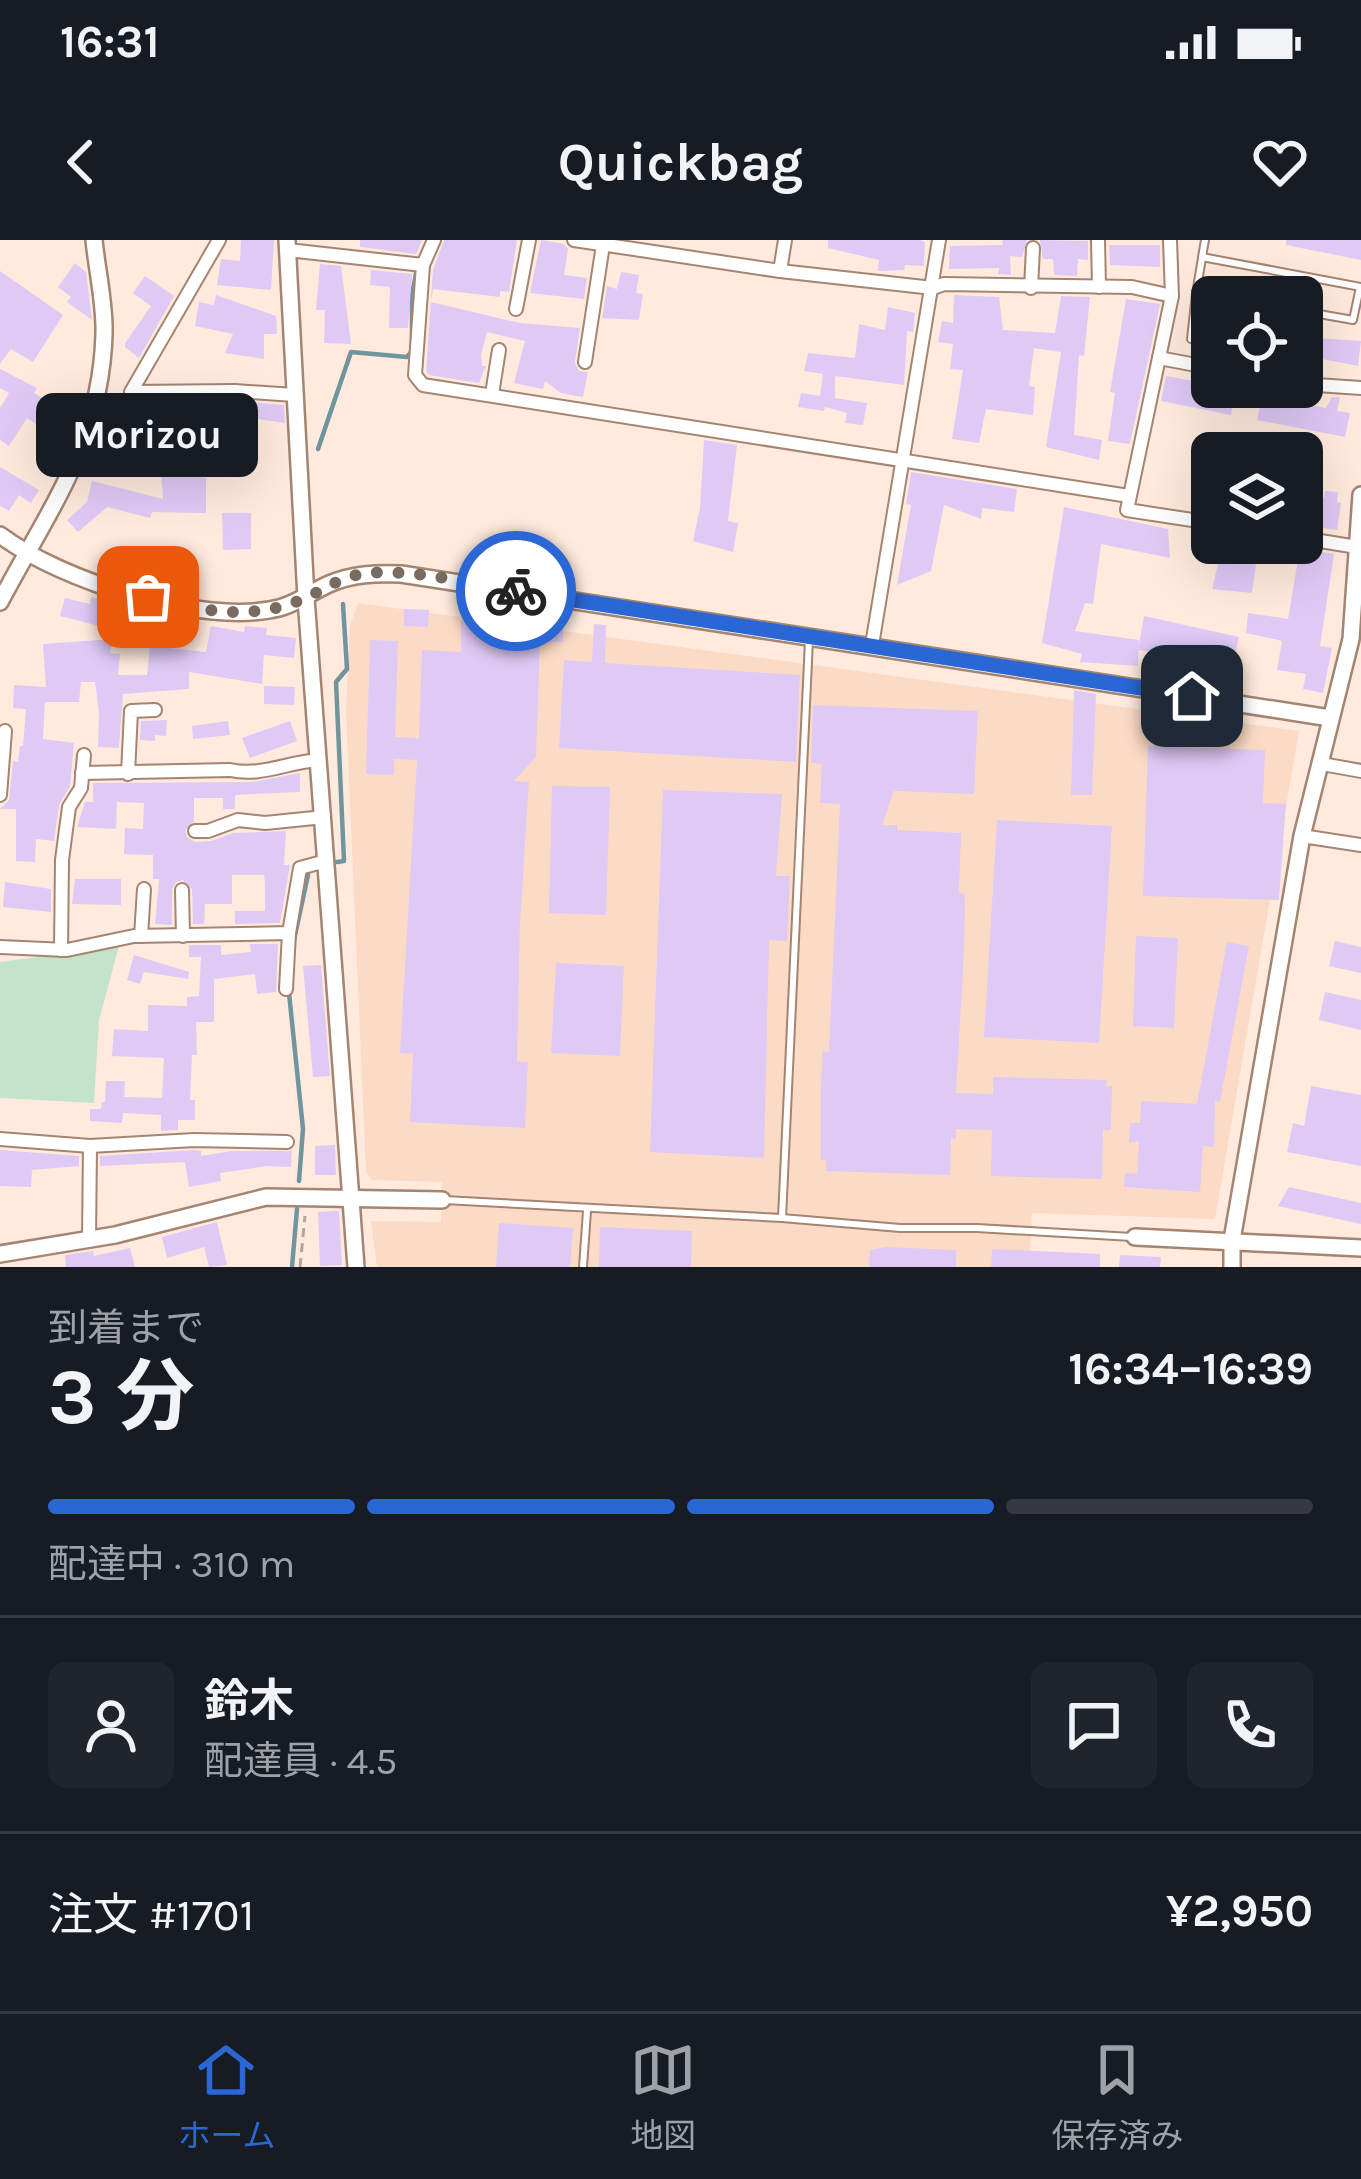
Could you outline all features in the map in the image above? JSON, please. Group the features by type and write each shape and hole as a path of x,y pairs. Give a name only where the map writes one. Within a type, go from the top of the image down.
{"street":[{"path":"0,602 79,458 96,404 105,328 94,240"},
{"path":"219,240 131,392 295,395"},
{"path":"434,240 420,264 415,375 423,385 1129,496"},
{"path":"516,309 529,240"},
{"path":"574,240 933,288 944,284 1132,287 1172,296"},
{"path":"688,256 689,240"},
{"path":"781,271 785,240"},
{"path":"872,645 939,240"},
{"path":"1098,240 1099,286"},
{"path":"1170,240 1172,296 1127,510 1191,521"},
{"path":"585,362 607,243"},
{"path":"356,1267 307,598 288,245 420,264"},
{"path":"1031,288 1033,248"},
{"path":"492,394 499,350"},
{"path":"1159,358 1191,364"},
{"path":"1323,385 1361,388"},
{"path":"1232,1267 1232,1240 1302,836 1330,718 1356,641 1361,497"},
{"path":"0,535 81,578 236,615 279,608 329,584 367,573 401,574 1330,718"},
{"path":"1323,541 1357,547"},
{"path":"128,774 131,711 155,710"},
{"path":"0,795 5,731"},
{"path":"61,950 64,842 69,807 81,788 84,755"},
{"path":"82,773 230,770 253,775 296,761 319,760"},
{"path":"1322,764 1361,771"},
{"path":"195,831 238,820 265,823 324,817"},
{"path":"1302,836 1361,845"},
{"path":"286,989 300,868 326,861"},
{"path":"140,936 144,889"},
{"path":"182,890 183,936"},
{"path":"0,947 61,950 140,936 289,933"},
{"path":"0,1139 90,1146 194,1140 287,1142"},
{"path":"89,1240 90,1146"},
{"path":"0,1254 89,1240 266,1197 442,1200"},
{"path":"1136,1238 1361,1248"}],"lane":[{"path":"1199,276 1205,240"},
{"path":"1202,257 1360,287 1353,320 1323,315"},
{"path":"1190,339 1191,332"},
{"path":"782,1218 809,635"},
{"path":"442,1200 1136,1238"},
{"path":"583,1267 587,1210"}],"path":[{"path":"300,1267 307,1196"}],"shaded area":[{"path":"358,603 1299,731 1215,1219 1032,1213 1029,1267 377,1267 371,1221 441,1222 442,1182 372,1180 366,1172 346,710 350,625"}],"green space":[{"path":"119,946 99,1020 94,1103 0,1098 0,962"}],"building":[{"path":"241,240 274,240 271,290 217,285 221,259 240,261"},
{"path":"360,240 422,240 416,254 360,247"},
{"path":"444,240 517,240 509,292 500,291 500,297 433,289 431,302 520,323 580,328 575,362 579,371 588,372 583,397 561,393 545,381 543,389 514,383 525,341 487,332 481,355 482,366 486,366 479,383 426,372 433,270"},
{"path":"541,240 568,249 564,275 587,278 584,299 530,293"},
{"path":"828,240 920,240 925,242 924,266 878,271 879,260 828,248"},
{"path":"1003,240 1027,240 1022,257 1010,256 1011,275 998,274 999,268 949,269 950,246 1002,245"},
{"path":"1040,240 1088,241 1088,260 1078,259 1077,276 1054,275 1053,259 1043,259"},
{"path":"1286,240 1361,240 1361,260 1286,245"},
{"path":"1109,245 1160,245 1160,267 1110,265"},
{"path":"75,263 86,272 92,320 67,302 71,297 58,287"},
{"path":"320,264 341,266 351,344 324,343 325,310 316,310"},
{"path":"371,270 412,274 408,328 389,328 390,287 370,285"},
{"path":"0,271 63,315 33,362 11,349 0,364"},
{"path":"621,272 639,275 636,293 643,294 639,320 602,318 607,286 617,289"},
{"path":"145,276 174,296 139,358 125,343 151,306 133,293"},
{"path":"216,295 276,316 277,334 264,334 264,359 225,353 233,334 195,326 199,302 214,305"},
{"path":"954,295 999,297 1003,330 1055,333 1061,296 1090,297 1084,356 1079,355 1074,435 1102,440 1099,460 1046,447 1061,352 1034,348 1029,386 1035,387 1033,415 986,409 979,443 952,439 963,370 950,369 953,344 938,342 942,321 953,323"},
{"path":"1126,299 1160,304 1130,444 1108,441 1115,393 1110,392"},
{"path":"888,307 915,313 913,332 907,331 904,385 835,376 835,398 867,403 863,425 845,423 847,413 798,407 801,393 820,396 823,374 804,371 808,353 855,358 859,324 885,330"},
{"path":"1323,338 1361,341 1358,366 1323,359"},
{"path":"0,369 37,388 34,393 49,402 36,424 27,418 9,446 0,440 0,408 9,393 0,388"},
{"path":"1166,376 1191,381 1191,407 1161,401"},
{"path":"1332,397 1340,397 1337,411 1350,413 1345,437 1257,420 1260,408 1326,408"},
{"path":"164,402 284,405 285,423 244,417 240,452 166,450 166,455 111,457 111,437 160,436"},
{"path":"1196,408 1232,408 1231,415"},
{"path":"704,440 737,445 728,521 738,523 733,552 693,541"},
{"path":"0,467 39,490 31,503 19,495 9,511 0,506"},
{"path":"161,471 206,478 206,513 152,512 150,518 107,507 78,532 67,520 87,502 92,481 163,499"},
{"path":"911,472 1017,489 1014,512 982,508 981,519 944,505 931,571 897,585 911,505 906,504"},
{"path":"1325,491 1338,492 1337,530 1323,528"},
{"path":"1064,507 1168,529 1170,558 1101,544 1093,604 1085,603 1075,631 1139,640 1138,666 1080,662 1082,654 1042,643"},
{"path":"222,513 251,513 251,549 223,550"},
{"path":"1323,552 1334,554 1320,646 1332,648 1323,693 1303,689 1306,674 1277,670 1282,641 1246,633 1248,613 1288,619 1297,564 1323,564"},
{"path":"1218,564 1256,564 1252,593 1212,589"},
{"path":"91,597 122,604 115,630 60,616 65,598 90,604"},
{"path":"404,609 429,610 428,627 404,626"},
{"path":"492,611 564,612 563,642 540,642 536,757 514,781 529,782 517,1062 528,1062 525,1128 410,1122 413,1054 400,1053 417,760 394,759 394,775 366,774 370,640 398,641 395,737 419,738 422,650 461,652 461,620 491,621"},
{"path":"1144,616 1239,637 1234,659 1211,654 1210,661 1138,650"},
{"path":"594,624 606,625 605,663 800,675 796,762 559,748 564,660 592,662"},
{"path":"211,626 244,632 245,626 267,628 266,635 296,638 294,658 264,655 262,684 189,672 189,689 123,694 119,748 98,747 95,682 81,682 79,702 45,702 43,739 74,743 70,786 59,805 54,841 36,839 35,862 16,861 16,809 0,809 9,800 13,761 18,762 23,746 26,709 13,708 14,685 46,687 43,644 113,639 110,653 120,654 118,675 147,675 150,646 206,652"},
{"path":"264,686 295,687 294,705 264,704"},
{"path":"1074,690 1096,694 1092,795 1071,795"},
{"path":"813,705 978,711 974,794 894,791 882,825 961,833 964,952 956,1093 993,1094 993,1077 1107,1080 1106,1087 1112,1086 1111,1130 1103,1130 1102,1179 991,1176 992,1130 956,1129 956,1139 951,1138 950,1175 826,1171 826,1160 821,1160 821,1084 823,1051 829,1052 840,804 820,803 822,764 811,763"},
{"path":"167,720 166,736 140,740 141,721"},
{"path":"228,721 230,735 193,739 192,726"},
{"path":"290,721 297,741 250,758 242,738"},
{"path":"1148,746 1265,750 1263,803 1286,804 1279,900 1143,896"},
{"path":"300,773 300,792 235,795 235,809 223,809 223,798 194,798 194,821 185,830 195,842 233,833 286,831 284,865 290,865 280,923 235,924 235,911 265,911 265,883 264,875 232,875 232,904 205,904 204,924 193,924 192,889 183,880 172,889 172,925 155,924 159,879 153,879 153,855 124,854 125,828 143,829 144,803 117,802 116,829 77,827 85,802 93,802 93,783 253,782"},
{"path":"552,786 610,787 606,915 549,913"},
{"path":"663,790 782,794 776,876 790,876 787,941 769,940 764,1158 650,1152"},
{"path":"997,820 1112,826 1099,1043 984,1037"},
{"path":"75,879 121,879 121,905 72,904"},
{"path":"5,882 51,889 51,912 3,907"},
{"path":"1136,936 1178,938 1174,1028 1133,1026"},
{"path":"1335,941 1361,947 1361,973 1329,966"},
{"path":"1227,942 1249,946 1220,1102 1215,1101 1214,1147 1203,1146 1200,1192 1124,1187 1125,1173 1137,1174 1139,1142 1129,1142 1130,1123 1140,1123 1141,1101 1197,1104"},
{"path":"250,944 278,944 276,992 257,994 255,974 214,979 214,1022 196,1022 190,1100 195,1100 195,1120 178,1120 178,1130 161,1131 161,1115 123,1113 122,1123 90,1121 90,1109 101,1109 105,1102 106,1081 125,1081 124,1097 162,1098 164,1058 112,1056 114,1029 148,1031 148,1005 187,1006 187,997 199,996 201,957 189,957 189,945 221,945 221,955 251,952"},
{"path":"134,955 189,972 188,979 144,972 140,984 127,980"},
{"path":"556,963 624,966 620,1056 551,1053"},
{"path":"321,965 330,1076 313,1077 303,966"},
{"path":"1325,992 1361,1000 1361,1030 1319,1020"},
{"path":"1311,1086 1361,1095 1361,1166 1287,1152 1293,1123 1304,1126"},
{"path":"335,1145 336,1175 315,1175 315,1146"},
{"path":"0,1150 79,1156 79,1166 32,1170 31,1187 0,1186"},
{"path":"201,1151 201,1156 292,1151 291,1167 220,1173 221,1181 189,1187 185,1162 100,1166 100,1156"},
{"path":"1289,1187 1361,1203 1361,1224 1278,1206"},
{"path":"339,1211 342,1265 320,1266 318,1212"},
{"path":"217,1222 227,1265 209,1267 204,1247 167,1258 162,1237"},
{"path":"499,1223 573,1228 570,1267 496,1267"},
{"path":"600,1227 692,1231 691,1267 599,1267"},
{"path":"130,1248 135,1267 66,1267 65,1255 93,1251 94,1256"},
{"path":"992,1249 1100,1254 1100,1267 991,1267"},
{"path":"870,1250 956,1250 956,1267 869,1267"},
{"path":"1120,1255 1161,1257 1160,1267 1119,1267"}],"waterway":[{"path":"412,340 417,268"},
{"path":"318,449 351,352 407,357 412,351"},
{"path":"337,862 344,861 336,682 347,669 343,604"},
{"path":"294,940 308,875"},
{"path":"289,993 303,1129 299,1181"},
{"path":"292,1267 297,1209"}],"way so far":[{"path":"148,597 236,615 279,608 329,584 367,573 516,591"}],"place":[{"name":"Morizou","path":"148,597"}],"route":[{"path":"516,591 1192,696"}]}
